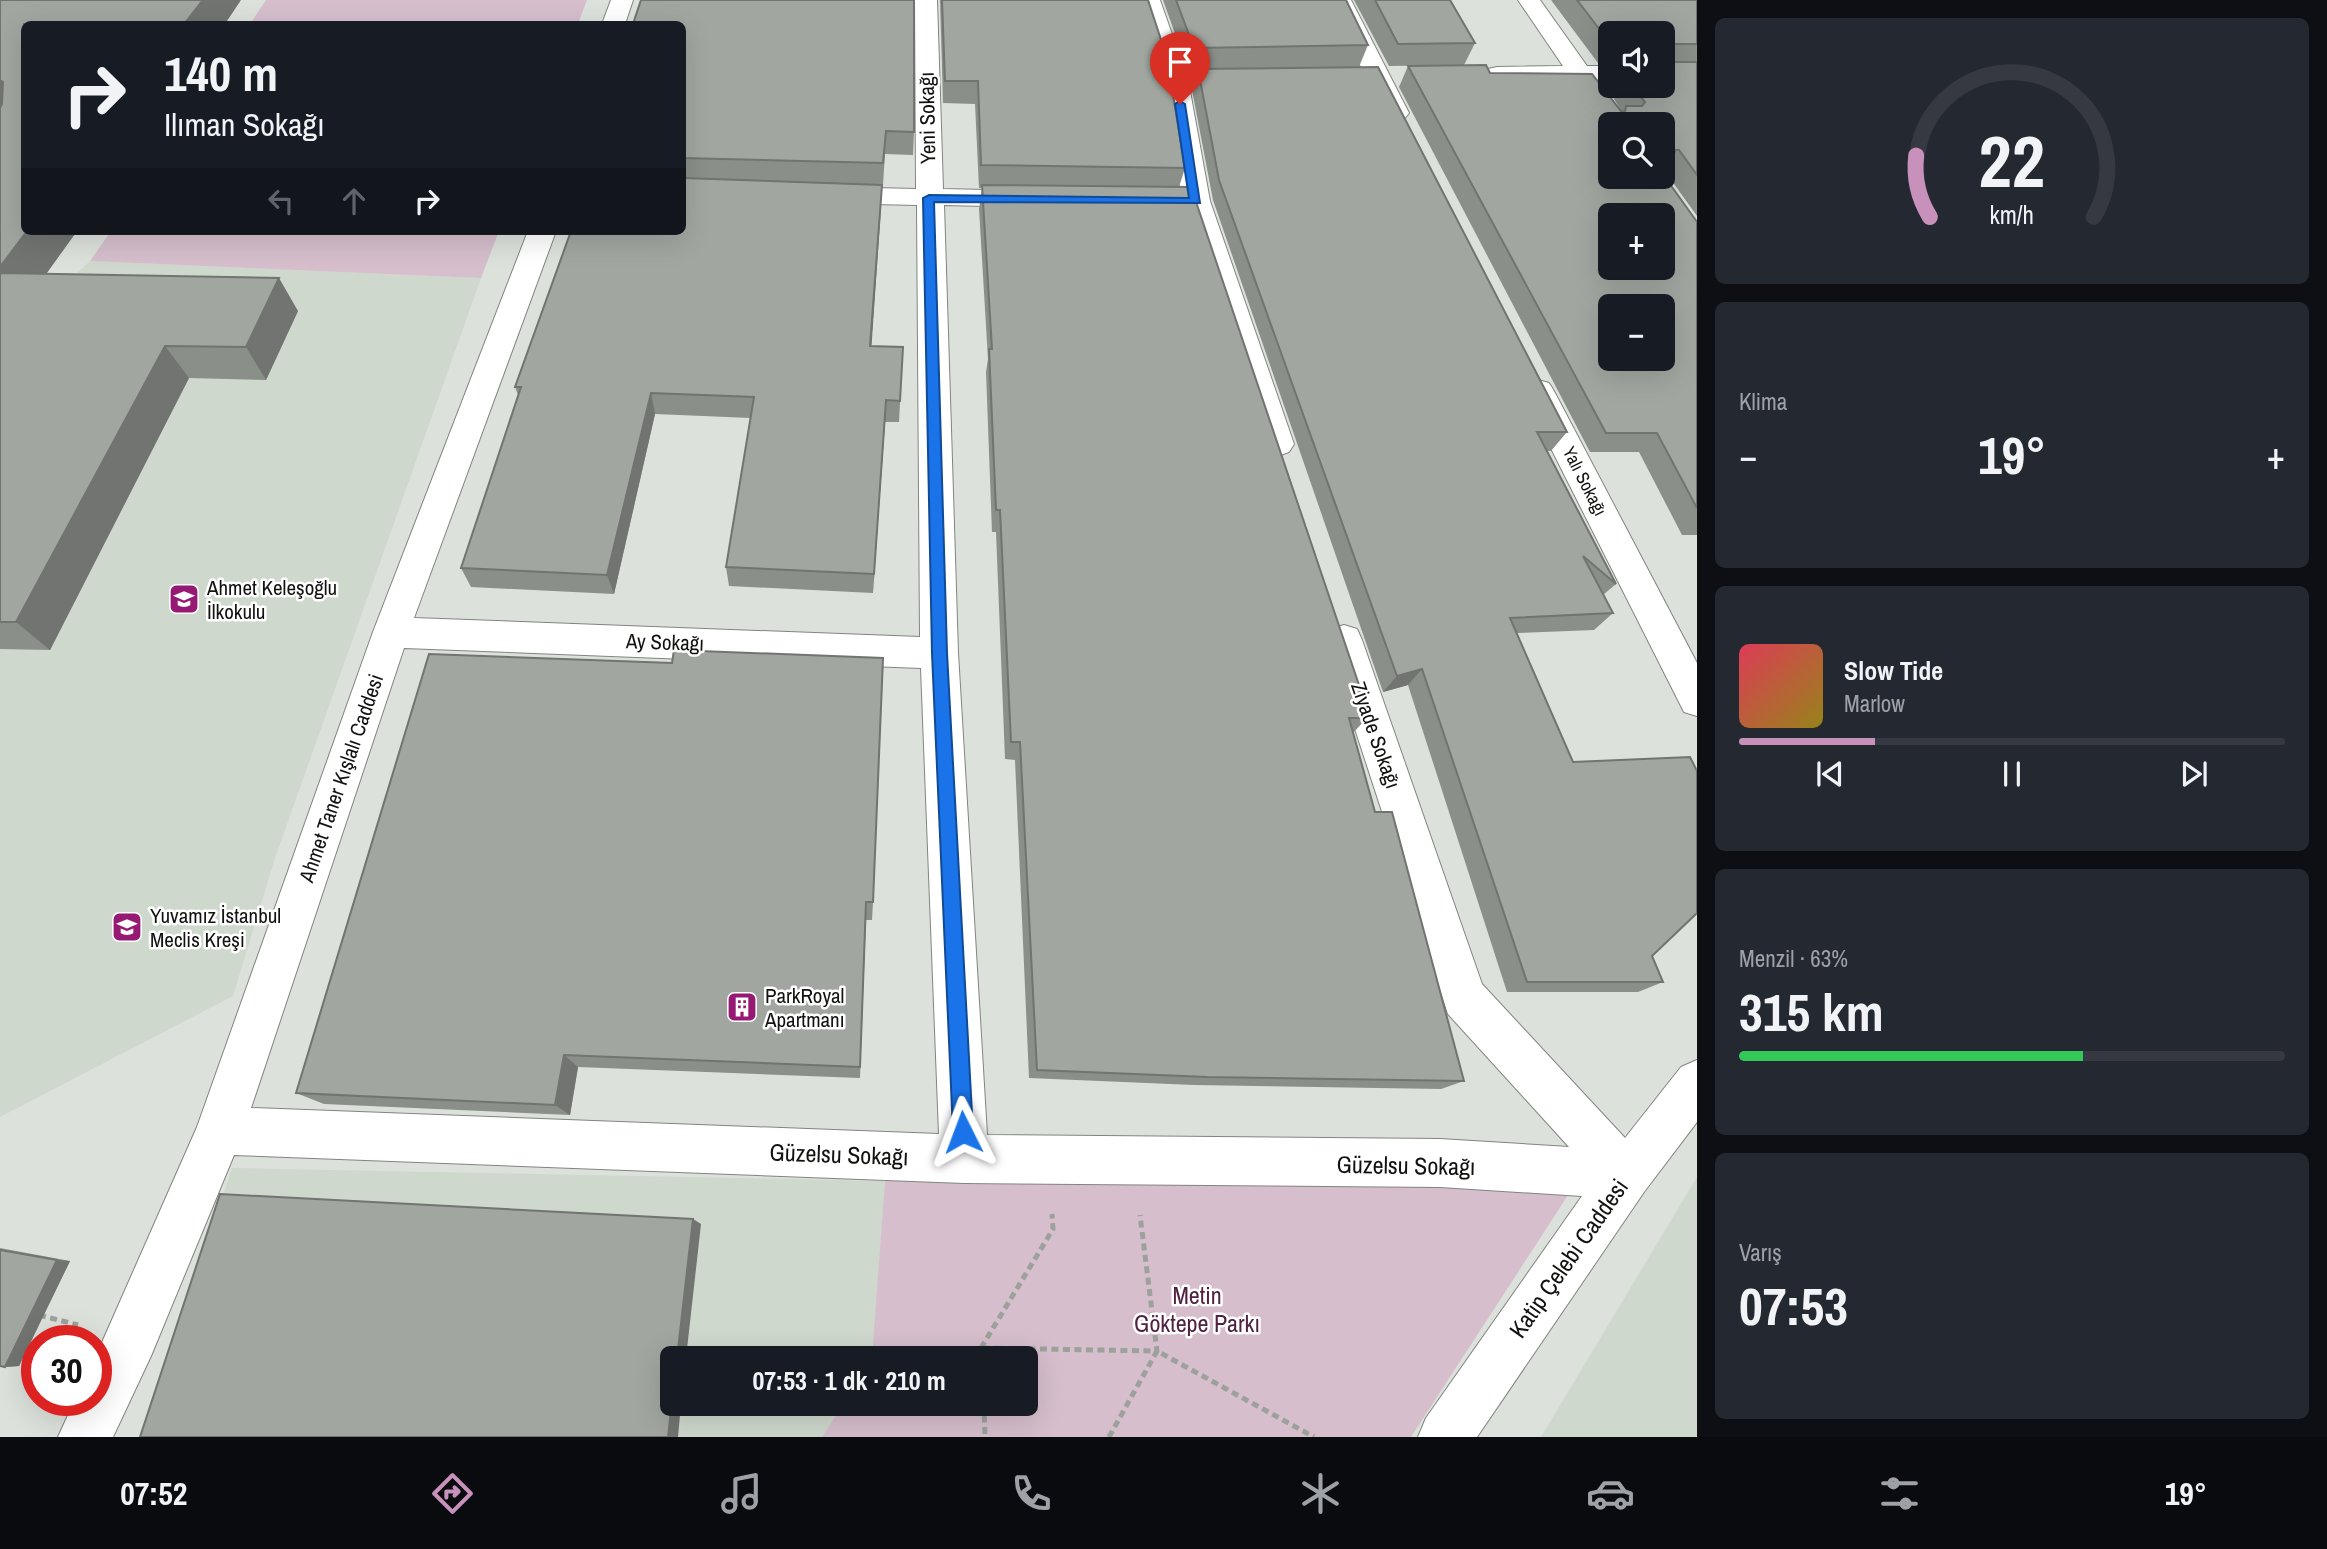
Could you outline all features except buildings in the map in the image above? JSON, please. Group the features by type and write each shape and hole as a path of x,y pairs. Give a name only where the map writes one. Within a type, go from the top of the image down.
{"street":[{"path":"615,21 622,0"},
{"name":"Yeni Sokağı","path":"926,0 939,653 964,1159"},
{"path":"1149,0 1189,80 1182,201 1288,475"},
{"path":"1340,0 1409,138"},
{"path":"1529,0 1608,112"},
{"path":"1472,75 1598,73"},
{"path":"806,194 1062,200"},
{"name":"Ahmet Taner Kışlalı Caddesi","path":"85,1437 133,1338 220,1131 391,632 540,235"},
{"name":"Yalı Sokağı","path":"1528,370 1697,700"},
{"name":"Ziyade Sokağı","path":"1332,606 1464,998 1627,1175"},
{"name":"Ay Sokağı","path":"391,632 939,653"},
{"name":"Katip Çelebi Caddesi","path":"1445,1437 1627,1175 1697,1083"},
{"name":"Güzelsu Sokağı","path":"220,1131 964,1159 1440,1163 1627,1175"}],"path":[{"path":"982,1346 1053,1229 1049,1161"},
{"path":"1109,1437 1157,1351 1134,1162"},
{"path":"32,1314 43,1316"},
{"path":"1038,1349 1157,1351 1314,1437"},
{"path":"984,1416 985,1437"}],"shaded area":[{"name":"Ahmet Keleşoğlu İlkokulu","path":"90,261 481,278 275,858 233,996 0,1117 0,363 32,315"},
{"path":"232,1168 885,1181 874,1346 660,1346 660,1416 835,1416 822,1437 146,1437"},
{"path":"1697,1177 1697,1437 1541,1437"}],"green space":[{"path":"266,0 587,0 579,21 252,21"},
{"path":"108,235 497,235 481,278 90,261"},
{"name":"Metin Göktepe Parkı","path":"885,1181 1407,1182 1572,1189 1411,1437 822,1437 835,1416 1038,1416 1038,1346 873,1346"}],"place":[{"name":"Ahmet Keleşoğlu İlkokulu","path":"184,599"},
{"name":"Yuvamız İstanbul Meclis Kreşi","path":"127,927"},
{"name":"ParkRoyal Apartmanı","path":"742,1007"}],"route":[{"path":"963,1132 939,653 929,198 1196,201 1180,104"}]}
